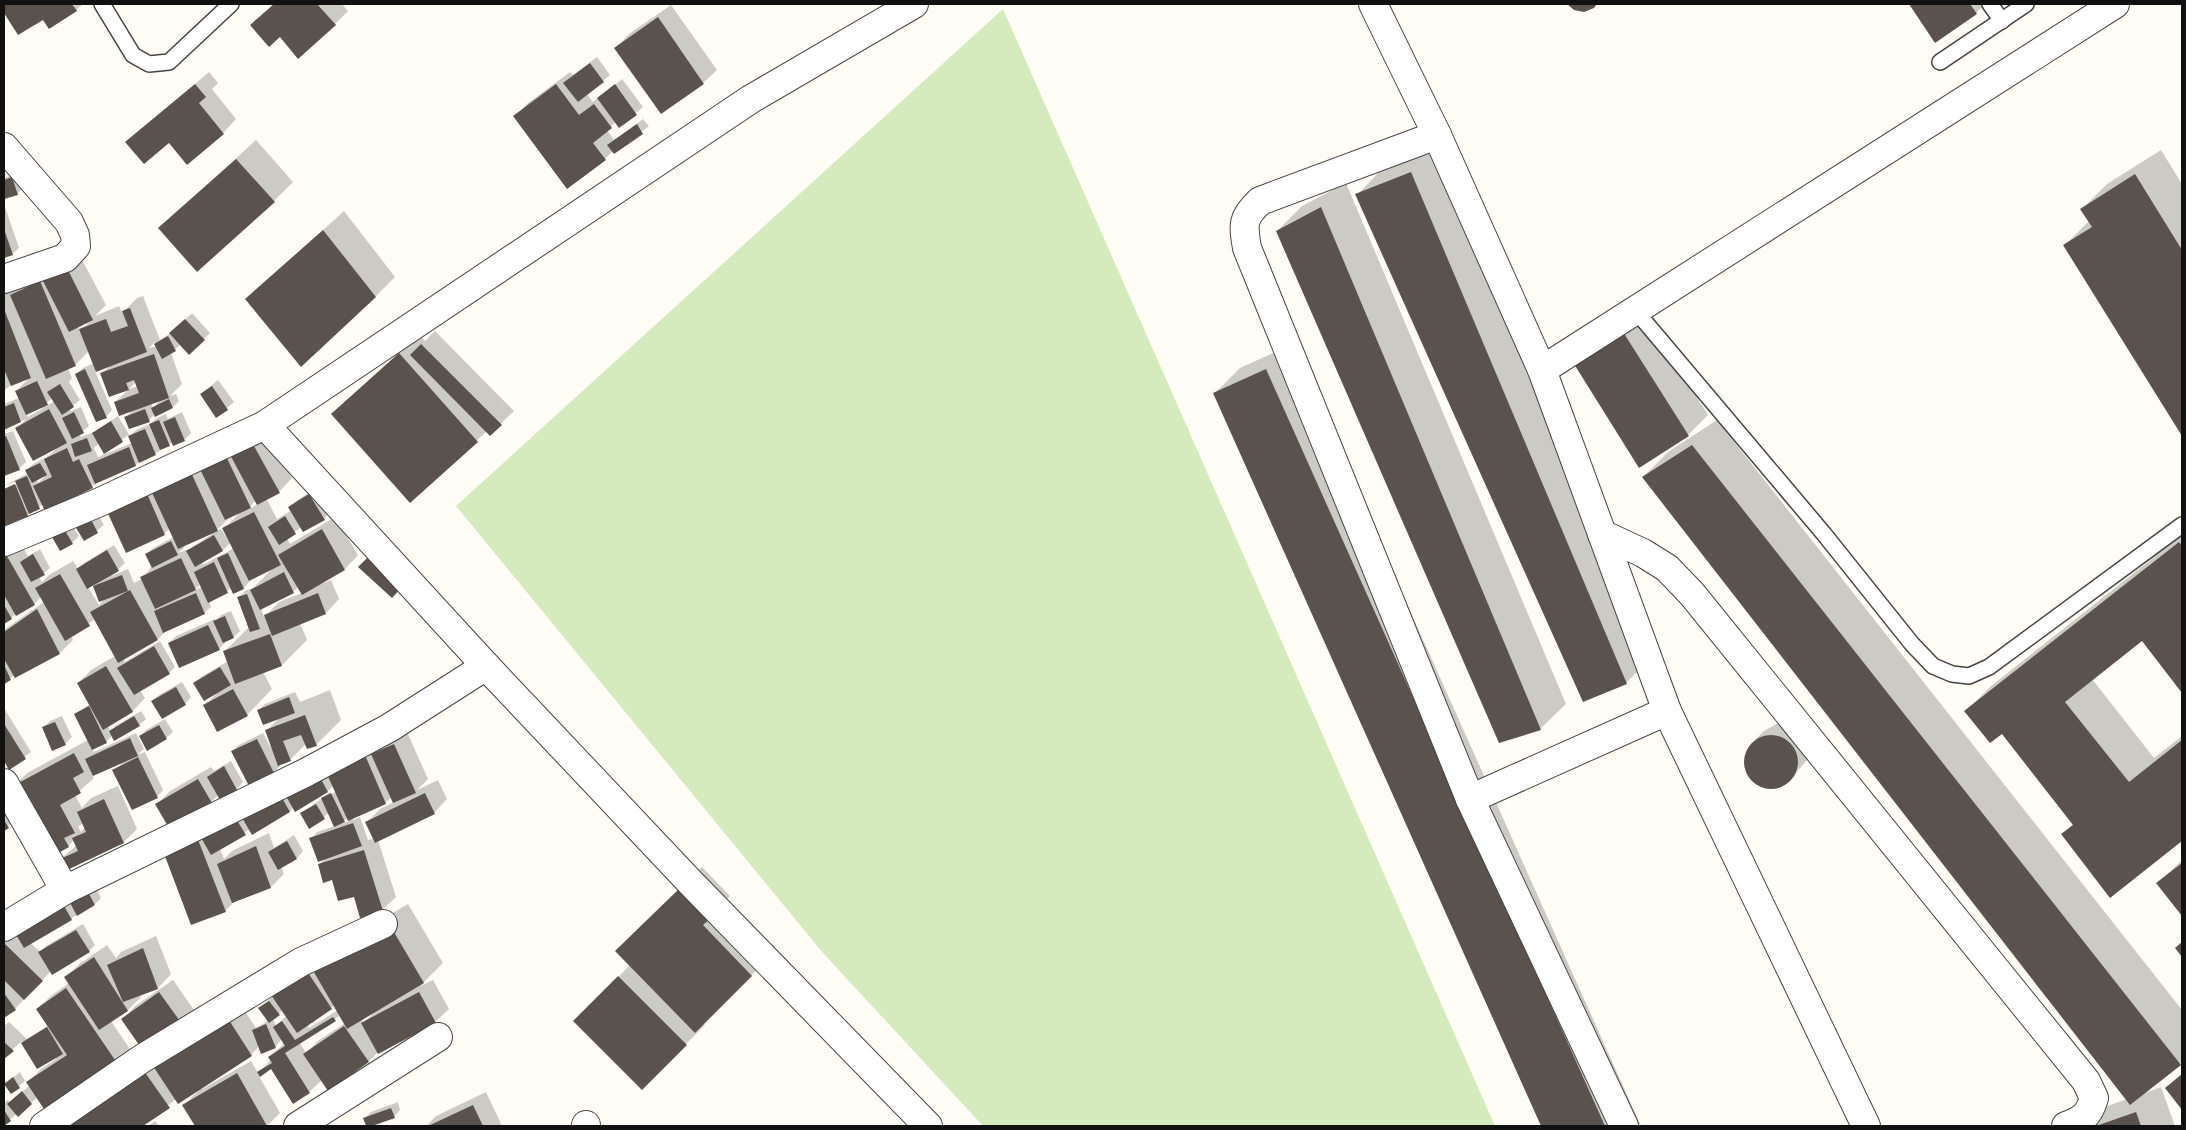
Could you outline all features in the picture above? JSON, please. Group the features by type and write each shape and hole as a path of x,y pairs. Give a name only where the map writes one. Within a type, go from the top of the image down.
{"street":[{"path":"4,542 100,502 265,426 751,99 914,4"},
{"path":"1373,4 1437,136 1542,370 1667,712 1866,1126"},
{"path":"1542,370 2115,4"},
{"path":"1437,136 1260,201 1248,213 1244,230 1247,248 1470,799 1624,1126"},
{"path":"4,147 69,222 76,235 76,246 65,258 4,279"},
{"path":"265,426 486,666 691,883 928,1126"},
{"path":"1602,534 1643,553 1667,568 1692,594 2086,1081 2094,1098 2090,1111 2077,1122 2066,1126"},
{"path":"4,927 65,890 313,768 389,728 486,666"},
{"path":"1470,799 1667,712"},
{"path":"4,783 65,890"},
{"path":"44,1126 143,1058 301,962 383,924"},
{"path":"298,1126 438,1037"}],"lane":[{"path":"102,4 134,54 150,64 169,62 231,4"},
{"path":"1990,4 2002,21"},
{"path":"1940,62 2026,4"},
{"path":"1635,310 1824,534 1912,644 1933,666 1952,674 1969,676 1989,667 2182,525"}],"green space":[{"path":"1003,9 1495,1126 983,1126 823,953 456,506"}],"building":[{"path":"4,4 72,4 77,11 49,29 43,20 18,35 4,13"},
{"path":"274,4 317,4 336,25 298,59 280,37 269,47 250,25"},
{"path":"1567,4 1597,4 1594,8 1584,12 1574,10"},
{"path":"1909,4 1970,4 1977,14 1935,43"},
{"path":"658,17 704,84 661,114 614,48"},
{"path":"590,63 604,82 578,102 563,83"},
{"path":"195,84 206,97 199,103 224,134 187,165 169,143 144,164 125,142"},
{"path":"556,84 579,115 594,104 612,128 593,143 606,160 567,189 513,116"},
{"path":"615,84 637,115 619,128 597,98"},
{"path":"637,124 643,134 614,154 607,145"},
{"path":"236,159 275,202 197,272 158,228"},
{"path":"1411,172 1627,684 1583,702 1355,194"},
{"path":"2135,174 2182,250 2182,436 2063,245 2092,227 2080,209"},
{"path":"12,177 18,195 4,199 4,180"},
{"path":"1321,207 1541,730 1499,743 1276,231"},
{"path":"4,229 13,255 4,258"},
{"path":"323,230 376,297 301,367 245,299"},
{"path":"66,266 93,320 69,332 42,279"},
{"path":"40,281 76,366 46,379 10,295"},
{"path":"130,308 147,352 96,372 79,329 106,319 111,332 128,326 122,311"},
{"path":"4,309 31,378 11,386 4,369"},
{"path":"185,319 205,340 189,355 169,333"},
{"path":"1618,324 1689,436 1639,468 1569,356"},
{"path":"168,336 176,351 162,359 154,344"},
{"path":"421,344 502,425 490,436 410,355"},
{"path":"399,353 478,442 410,503 331,414"},
{"path":"154,354 169,398 119,416 114,402 139,393 134,380 126,383 129,390 109,397 100,373"},
{"path":"85,369 107,418 96,422 75,374"},
{"path":"1266,369 1605,1126 1541,1126 1213,393"},
{"path":"37,381 48,405 26,415 15,391"},
{"path":"60,384 74,407 62,415 47,392"},
{"path":"212,386 228,410 216,418 200,394"},
{"path":"169,399 173,408 155,417 151,408"},
{"path":"14,403 21,422 4,430 4,407"},
{"path":"49,409 67,443 33,461 15,428"},
{"path":"145,409 150,422 129,429 124,417"},
{"path":"74,412 84,433 72,439 62,418"},
{"path":"175,417 185,441 173,446 163,422"},
{"path":"159,420 170,446 160,450 149,424"},
{"path":"111,421 123,442 104,454 92,433"},
{"path":"145,429 156,455 139,463 128,436"},
{"path":"6,436 20,470 4,476 4,437"},
{"path":"249,437 280,493 257,505 227,449"},
{"path":"87,438 92,451 75,457 71,444"},
{"path":"1692,445 2181,1065 2130,1105 1642,477"},
{"path":"129,447 136,466 95,484 87,465"},
{"path":"67,448 73,462 79,459 93,488 45,511 33,486 52,477 44,459"},
{"path":"222,448 251,508 225,520 196,461"},
{"path":"40,463 47,475 32,483 25,470"},
{"path":"188,466 218,531 178,549 148,484"},
{"path":"27,476 40,509 29,514 15,481"},
{"path":"15,484 28,516 4,526 4,489"},
{"path":"145,489 165,535 126,553 105,507"},
{"path":"309,494 325,520 303,532 288,507"},
{"path":"86,510 98,533 84,541 70,518"},
{"path":"254,512 281,565 249,581 222,528"},
{"path":"285,516 296,534 279,545 268,527"},
{"path":"60,522 73,544 60,551 48,530"},
{"path":"322,529 345,570 302,595 278,555"},
{"path":"214,535 223,551 195,567 186,551"},
{"path":"171,541 178,555 152,568 145,554"},
{"path":"2179,542 2182,546 2182,693 2142,641 2065,702 2129,782 2182,740 2182,841 2110,898 2061,834 2073,825 2002,734 1990,743 1964,711"},
{"path":"107,550 119,571 87,589 76,569"},
{"path":"4,551 35,605 16,616 4,595"},
{"path":"228,553 244,589 233,594 217,558"},
{"path":"33,554 45,575 31,582 20,562"},
{"path":"370,555 403,586 392,598 358,567"},
{"path":"181,558 196,590 155,609 140,577"},
{"path":"214,562 228,593 208,603 194,572"},
{"path":"284,572 294,593 260,610 250,590"},
{"path":"60,574 90,626 65,641 35,588"},
{"path":"122,575 128,591 99,602 93,586"},
{"path":"130,590 158,640 118,663 90,612"},
{"path":"196,593 205,614 163,633 154,611"},
{"path":"318,593 326,614 272,636 264,615"},
{"path":"247,594 260,629 250,632 237,597"},
{"path":"4,605 12,619 4,624"},
{"path":"37,609 60,654 15,678 4,659 4,632"},
{"path":"225,616 234,638 223,643 213,621"},
{"path":"208,625 220,650 179,668 168,643"},
{"path":"270,634 282,666 235,684 223,651"},
{"path":"154,646 170,674 134,695 117,668"},
{"path":"4,665 11,680 4,684"},
{"path":"106,666 133,712 103,730 77,683"},
{"path":"220,667 231,685 204,701 193,683"},
{"path":"176,687 186,705 162,719 151,701"},
{"path":"233,689 248,716 217,732 203,705"},
{"path":"289,697 295,713 263,725 257,710"},
{"path":"89,706 107,743 92,750 74,714"},
{"path":"305,715 317,746 307,749 301,735 283,741 291,761 278,766 265,730"},
{"path":"134,716 140,726 114,741 109,731"},
{"path":"55,722 66,745 52,751 42,727"},
{"path":"4,724 26,759 9,770 4,761"},
{"path":"159,725 167,739 147,751 139,736"},
{"path":"1771,735 1781,737 1790,743 1796,752 1798,762 1796,772 1790,781 1781,787 1771,789 1761,787 1752,781 1746,772 1744,762 1746,752 1752,743 1761,737"},
{"path":"130,738 138,756 93,776 85,759"},
{"path":"257,739 274,773 249,786 231,751"},
{"path":"394,744 416,793 393,803 371,754"},
{"path":"74,753 84,772 73,778 81,793 60,805 75,833 64,838 69,847 51,857 13,786"},
{"path":"365,755 386,804 348,821 326,772"},
{"path":"138,757 158,798 132,810 112,770"},
{"path":"224,766 237,790 220,800 207,777"},
{"path":"316,770 328,792 295,812 282,789"},
{"path":"198,779 212,803 169,828 155,804"},
{"path":"278,791 290,812 252,835 240,814"},
{"path":"331,793 345,822 334,827 321,798"},
{"path":"425,793 435,814 375,843 365,822"},
{"path":"104,799 124,843 63,872 58,860 78,851 72,838 86,832 77,812"},
{"path":"316,804 325,819 309,829 300,813"},
{"path":"233,814 246,835 211,855 199,834"},
{"path":"4,820 9,828 4,831"},
{"path":"353,823 362,846 318,862 309,838"},
{"path":"197,837 226,912 191,925 163,851"},
{"path":"287,841 297,859 278,870 268,852"},
{"path":"256,846 271,888 232,903 217,864"},
{"path":"364,850 383,911 360,918 354,897 338,901 332,880 323,883 318,864"},
{"path":"2182,863 2182,916 2156,883"},
{"path":"83,883 95,905 77,916 65,893"},
{"path":"682,886 712,917 703,925 752,976 695,1033 615,951"},
{"path":"60,899 72,920 24,948 12,928"},
{"path":"388,922 424,983 347,1029 311,967"},
{"path":"76,930 90,952 52,975 38,952"},
{"path":"2182,942 2182,957 2175,948"},
{"path":"4,943 43,981 24,1000 4,980"},
{"path":"143,948 158,989 123,1002 107,965"},
{"path":"94,957 128,1011 99,1030 64,977"},
{"path":"305,968 332,1009 297,1033 269,992"},
{"path":"618,976 687,1045 642,1090 573,1021"},
{"path":"66,988 117,1063 46,1112 26,1082 67,1055 36,1009"},
{"path":"159,992 182,1024 144,1052 121,1019"},
{"path":"419,992 436,1023 378,1054 361,1023"},
{"path":"4,993 16,1010 4,1018"},
{"path":"269,1001 280,1015 269,1023 258,1008"},
{"path":"227,1017 252,1056 178,1104 153,1066"},
{"path":"333,1017 336,1021 285,1053 310,1093 293,1104 271,1069 260,1077 257,1072 272,1063 268,1057 285,1046 273,1027 282,1021 295,1040"},
{"path":"266,1024 276,1048 261,1054 252,1030"},
{"path":"344,1026 369,1062 328,1091 303,1054"},
{"path":"47,1027 63,1054 37,1069 21,1043"},
{"path":"4,1042 14,1051 4,1059"},
{"path":"144,1071 170,1108 143,1126 67,1126"},
{"path":"237,1073 267,1126 195,1126 182,1105"},
{"path":"2182,1074 2182,1110 2165,1088"},
{"path":"13,1077 20,1088 11,1094 4,1084"},
{"path":"22,1091 32,1104 18,1117 7,1104"},
{"path":"473,1105 483,1126 428,1126"},
{"path":"391,1108 395,1118 372,1126 366,1126 363,1118"},
{"path":"4,1110 11,1121 4,1126"},
{"path":"2136,1112 2141,1126 2096,1126"}]}
